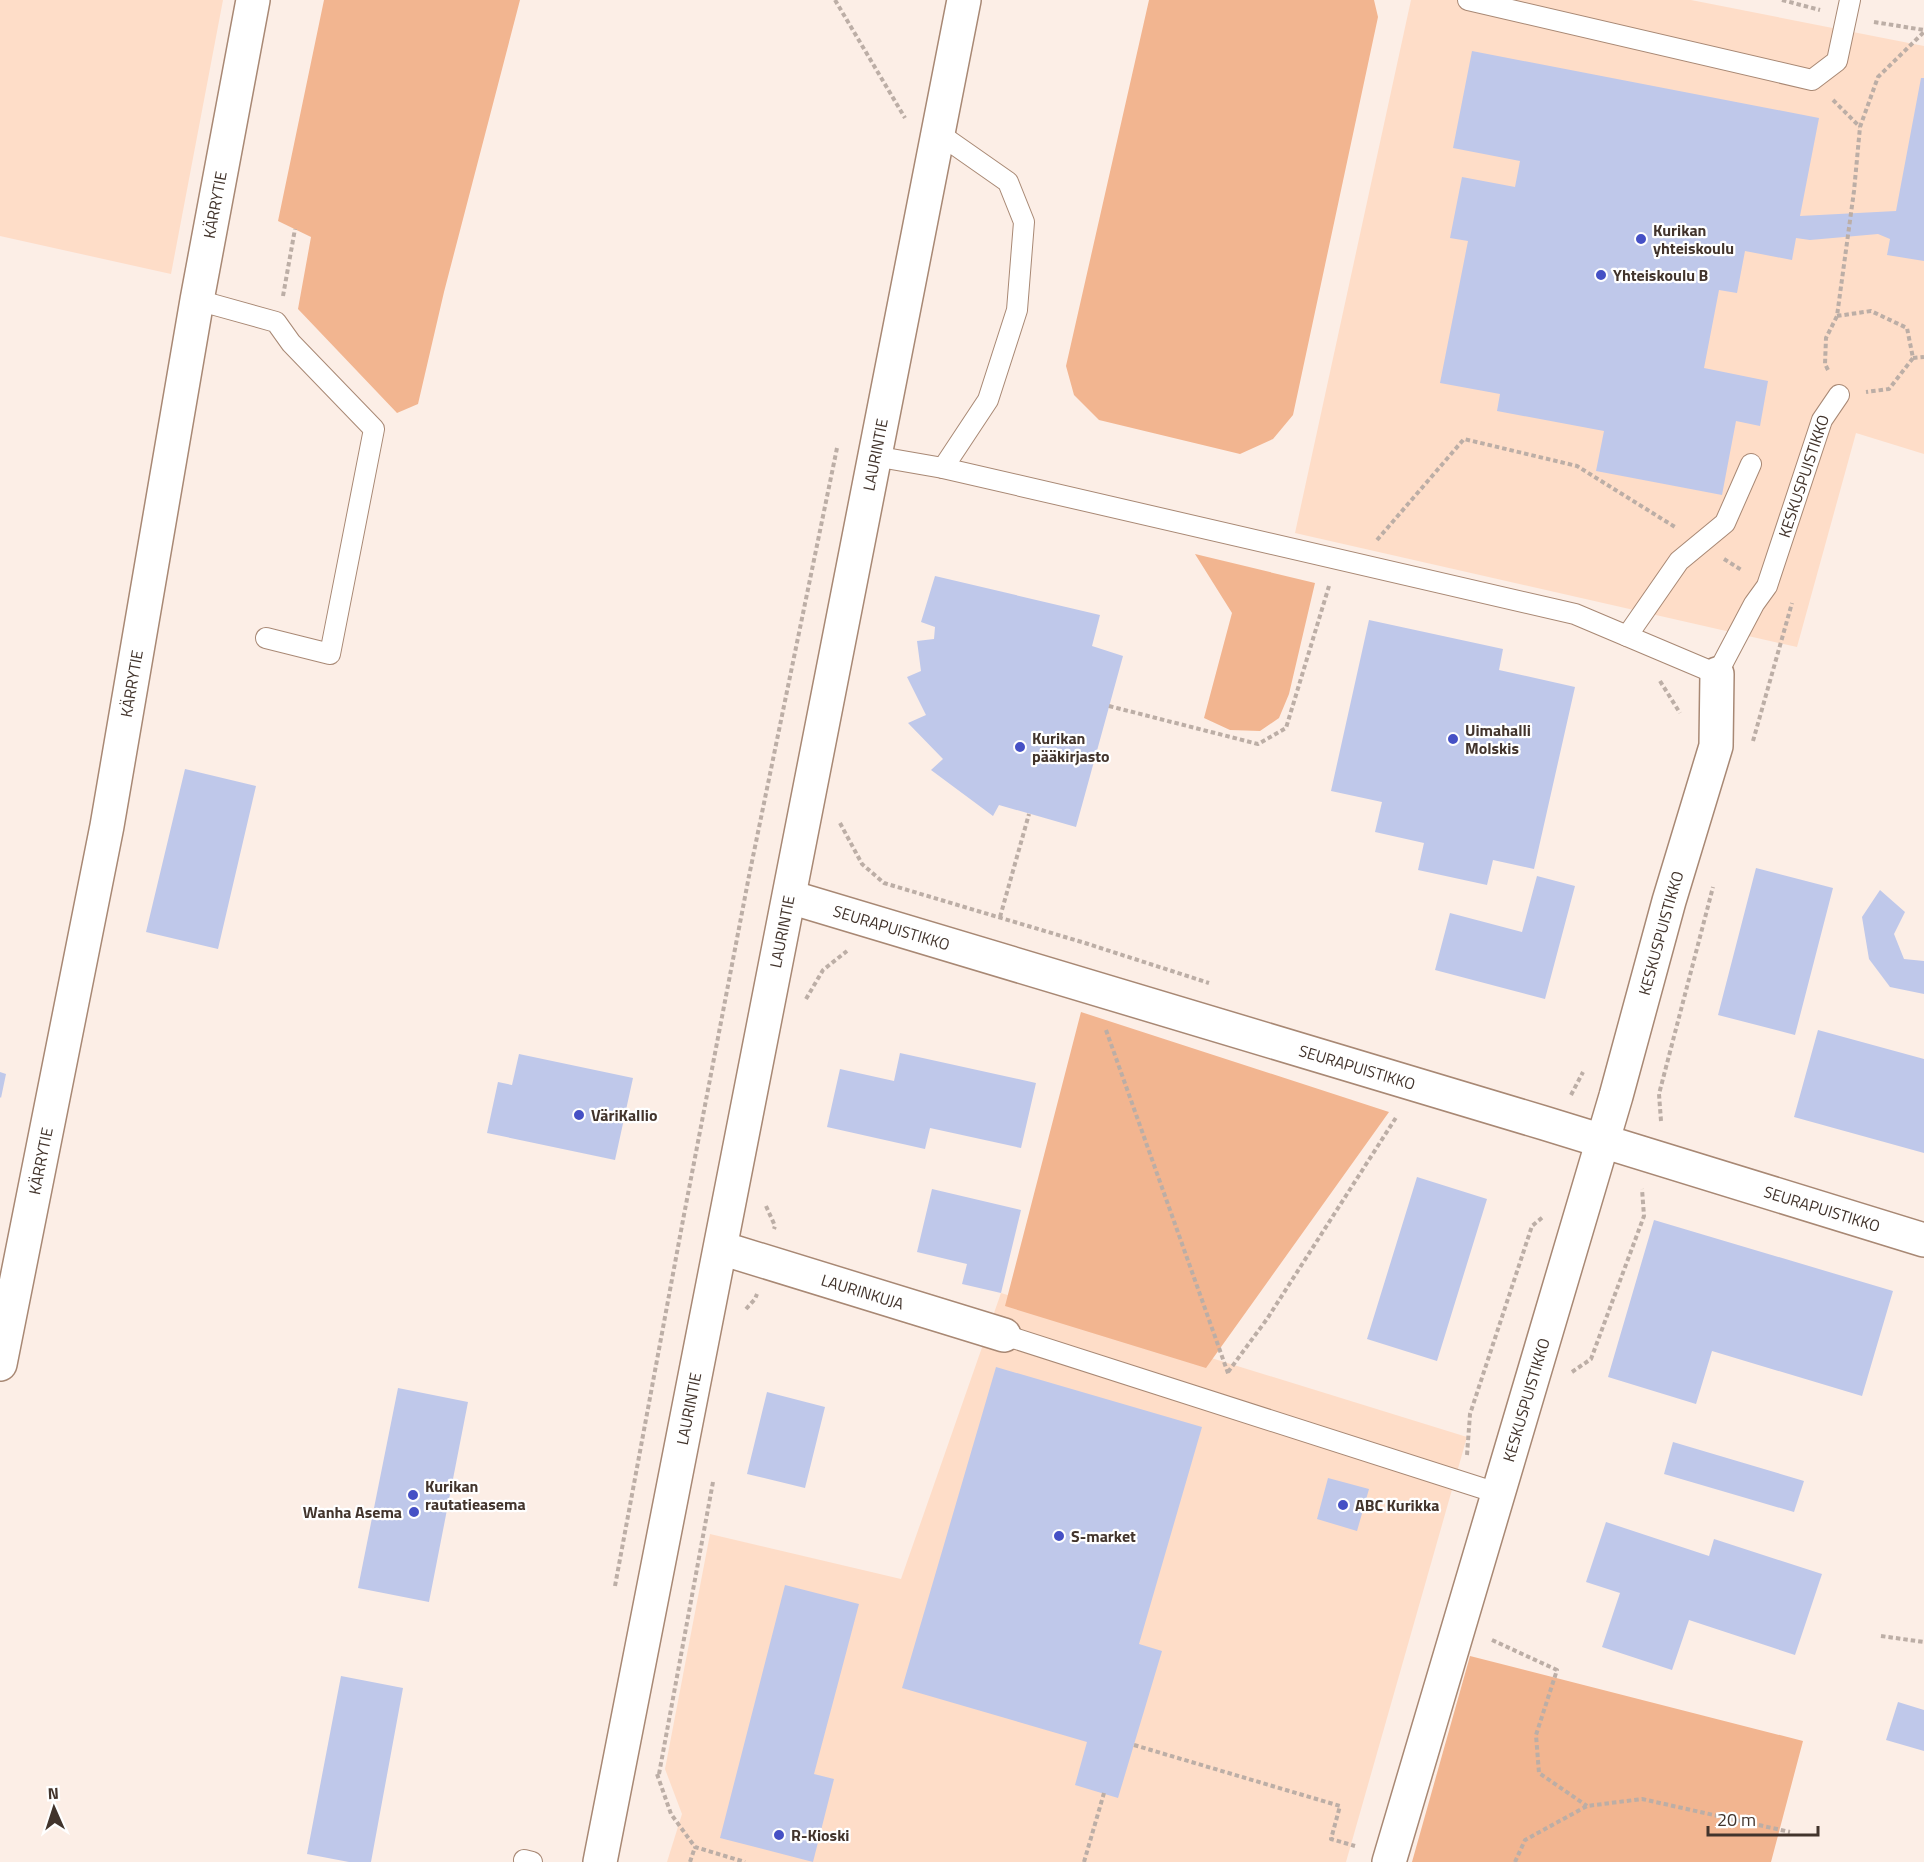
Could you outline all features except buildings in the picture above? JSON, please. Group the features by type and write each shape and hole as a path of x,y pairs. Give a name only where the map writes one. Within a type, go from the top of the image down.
{"street":[{"name":"KÄRRYTIE","path":"0,1364 6,1301 107,826 197,300 253,0"},
{"name":"LAURINTIE","path":"600,1862 964,0"},
{"name":"KESKUSPUISTIKKO","path":"1389,1862 1616,1096 1669,901 1716,746 1717,674"},
{"name":"SEURAPUISTIKKO","path":"790,897 1601,1142 1650,1154 1924,1240"},
{"name":"LAURINKUJA","path":"721,1248 1004,1335"}],"lane":[{"path":"1468,0 1812,80 1837,61 1850,0"},
{"path":"938,134 1008,182 1024,222 1017,310 988,400 943,468"},
{"path":"197,300 276,322 291,343 374,429 330,654 266,638"},
{"name":"KESKUSPUISTIKKO","path":"1717,674 1754,604 1767,586 1822,420 1839,395"},
{"path":"874,456 943,468 1575,614 1717,674"},
{"path":"1627,636 1679,561 1725,523 1751,464"},
{"path":"1004,1335 1497,1493"}],"path":[{"path":"835,0 905,119 907,108"},
{"name":"KESKUSPUISTIKKO","path":"1839,395 1825,364 1826,338 1837,316 1860,127 1878,77 1924,32"},
{"path":"1812,80 1860,127"},
{"path":"276,322 280,312 295,229"},
{"path":"1837,316 1870,311 1906,328 1913,358"},
{"path":"1839,395 1889,389 1913,358 1924,357"},
{"path":"613,1596 682,1220 747,887 838,445"},
{"path":"1752,745 1791,607"},
{"path":"1651,676 1659,681 1681,714"},
{"path":"1109,706 1148,717"},
{"path":"1000,917 1029,814"},
{"path":"805,1001 823,970 845,951 868,947 884,883"},
{"path":"1571,1373 1592,1359 1644,1216 1641,1192 1661,1122 1659,1094 1714,884"},
{"path":"1106,1029 1241,1412"},
{"path":"1569,1099 1584,1071"},
{"path":"1227,1373 1267,1319 1402,1108"},
{"path":"744,1319 746,1307 755,1299 775,1226 765,1203"},
{"path":"716,1471 658,1774 671,1814 695,1847 745,1862"},
{"path":"1881,1635 1924,1642"},
{"path":"1488,1651 1492,1640 1557,1670 1536,1735 1539,1773 1587,1806"},
{"path":"1134,1745 1340,1806 1331,1839 1355,1846"},
{"path":"620,1767 658,1774"},
{"path":"1084,1862 1104,1793"},
{"path":"1515,1862 1525,1840 1587,1806 1642,1799 1790,1832"},
{"path":"690,1862 695,1847"}],"shaded area":[{"path":"0,0 223,0 171,274 0,236"},
{"path":"324,0 520,0 444,292 418,404 397,413 298,309 311,237 278,221"},
{"path":"1149,0 1374,0 1378,17 1293,415 1273,439 1240,454 1099,420 1074,395 1066,366"},
{"name":"Kurikan yhteiskoulu","path":"1411,0 1691,0 1924,46 1924,454 1856,433 1797,647 1295,533"},
{"path":"1195,554 1315,583 1289,694 1279,718 1260,731 1230,730 1204,718 1232,613"},
{"path":"1081,1012 1389,1112 1206,1368 1005,1306"},
{"path":"1001,1293 1467,1437 1346,1862 667,1862 682,1814 665,1769 710,1534 901,1579"},
{"path":"1470,1656 1803,1741 1771,1862 1412,1862"}],"place":[{"name":"Kurikan yhteiskoulu","path":"1641,239"},
{"name":"Yhteiskoulu B","path":"1601,275"},
{"name":"Uimahalli Molskis","path":"1453,739"},
{"name":"Kurikan pääkirjasto","path":"1020,747"},
{"name":"VäriKallio","path":"579,1115"},
{"name":"Kurikan rautatieasema","path":"413,1495"},
{"name":"ABC Kurikka","path":"1343,1505"},
{"name":"Wanha Asema","path":"414,1512"},
{"name":"S-market","path":"1059,1536"},
{"name":"R-Kioski","path":"779,1835"}]}
